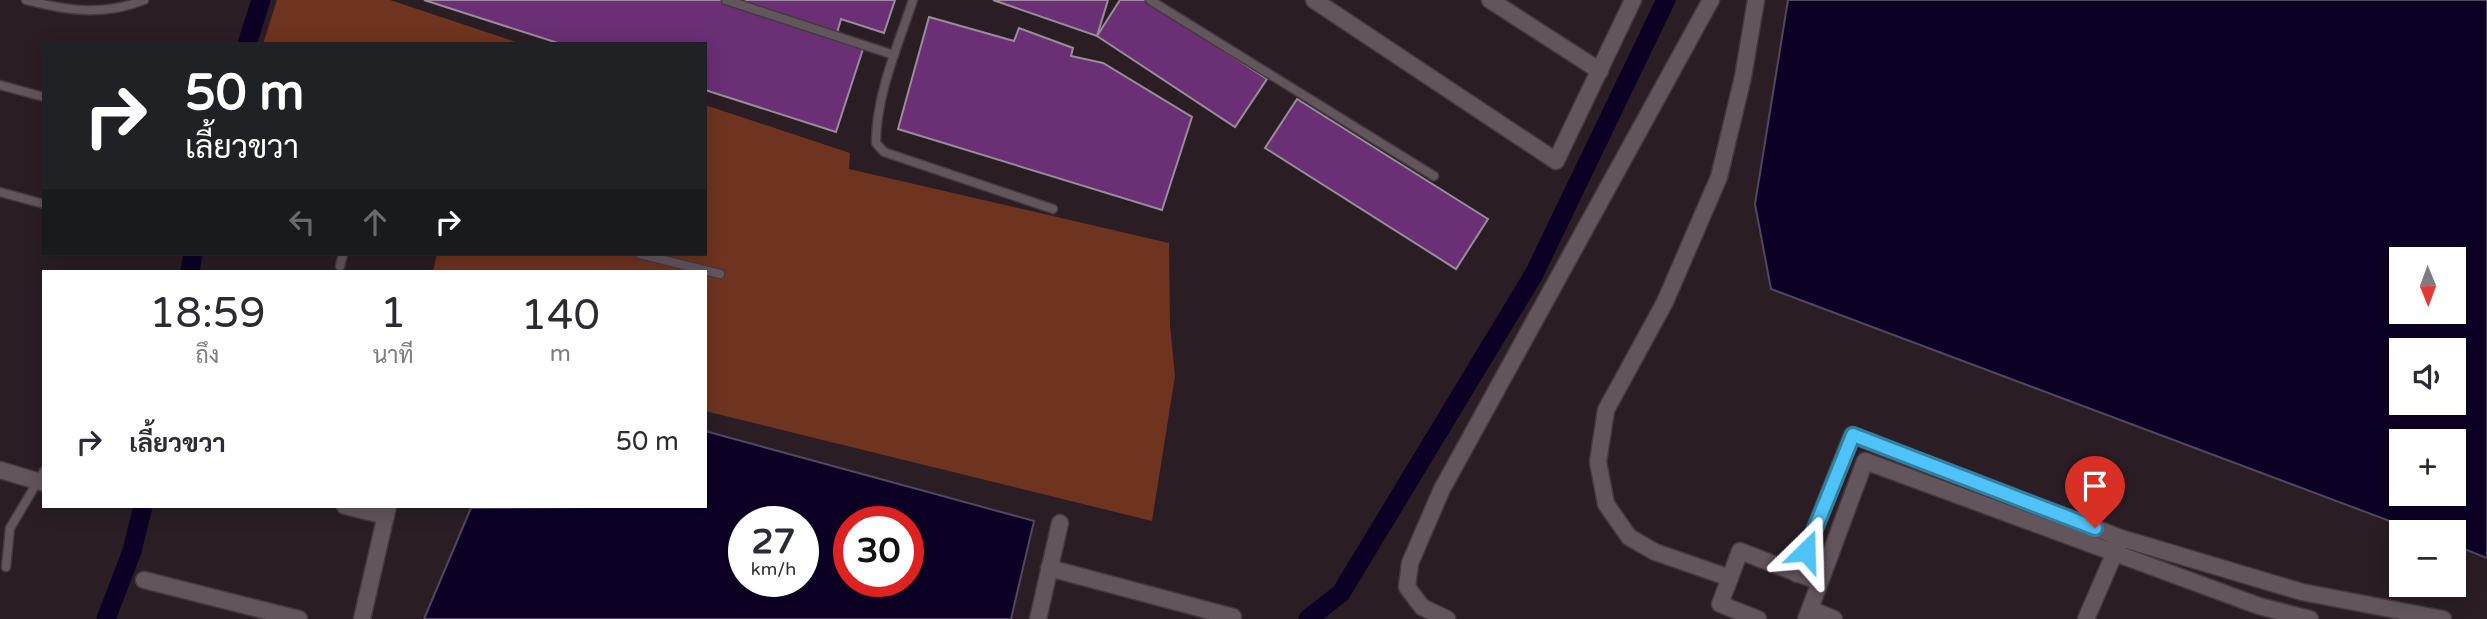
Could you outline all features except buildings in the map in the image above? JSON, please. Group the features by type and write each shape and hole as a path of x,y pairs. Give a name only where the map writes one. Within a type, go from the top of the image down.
{"street":[{"path":"1314,0 1556,161 1633,0"},
{"path":"1490,0 1600,71"},
{"path":"1447,619 1422,607 1407,587 1410,563 1441,489 1711,0"},
{"path":"1730,578 1656,552 1629,537 1606,504 1598,462 1606,410 1665,302 1719,177 1743,77 1756,0"},
{"path":"1797,574 1853,435 2259,606 2310,619"},
{"path":"1877,465 1886,448"},
{"path":"1834,619 1808,614 1865,461 2118,545 2302,592 2443,619"},
{"path":"0,470 42,479"},
{"path":"362,508 387,511 362,619"},
{"path":"1038,619 1060,523"},
{"path":"2086,619 2118,545"},
{"path":"1758,619 1720,604 1740,551 1820,582"},
{"path":"1049,568 1233,617"},
{"path":"144,580 299,619"}],"lane":[{"path":"26,0 73,11 95,12 121,9 144,0"},
{"path":"726,0 894,55"},
{"path":"913,0 894,55 876,128 876,143 884,152 1053,209"},
{"path":"1150,0 1434,176"},
{"path":"0,85 42,96"},
{"path":"0,192 42,203"},
{"path":"340,265 342,256"},
{"path":"648,256 704,270"},
{"path":"707,271 720,274"},
{"path":"6,567 10,528 42,480"}],"shaded area":[{"path":"277,0 390,0 516,42 264,42"},
{"path":"1788,0 2487,0 2487,558 2466,550 2466,520 2389,521 1771,289 1755,204"},
{"path":"707,106 850,153 849,169 1169,243 1170,326 1175,376 1152,521 707,411 707,270 433,270 437,256 707,256"},
{"path":"707,432 1034,521 1011,619 424,619 471,508 707,508"}],"waterway":[{"path":"248,42 261,0"},
{"path":"1308,619 1341,593 1534,274 1666,0"},
{"path":"190,270 193,256"},
{"path":"106,619 132,551 143,508"}],"route":[{"path":"1806,551 1853,435 2095,528"}]}
